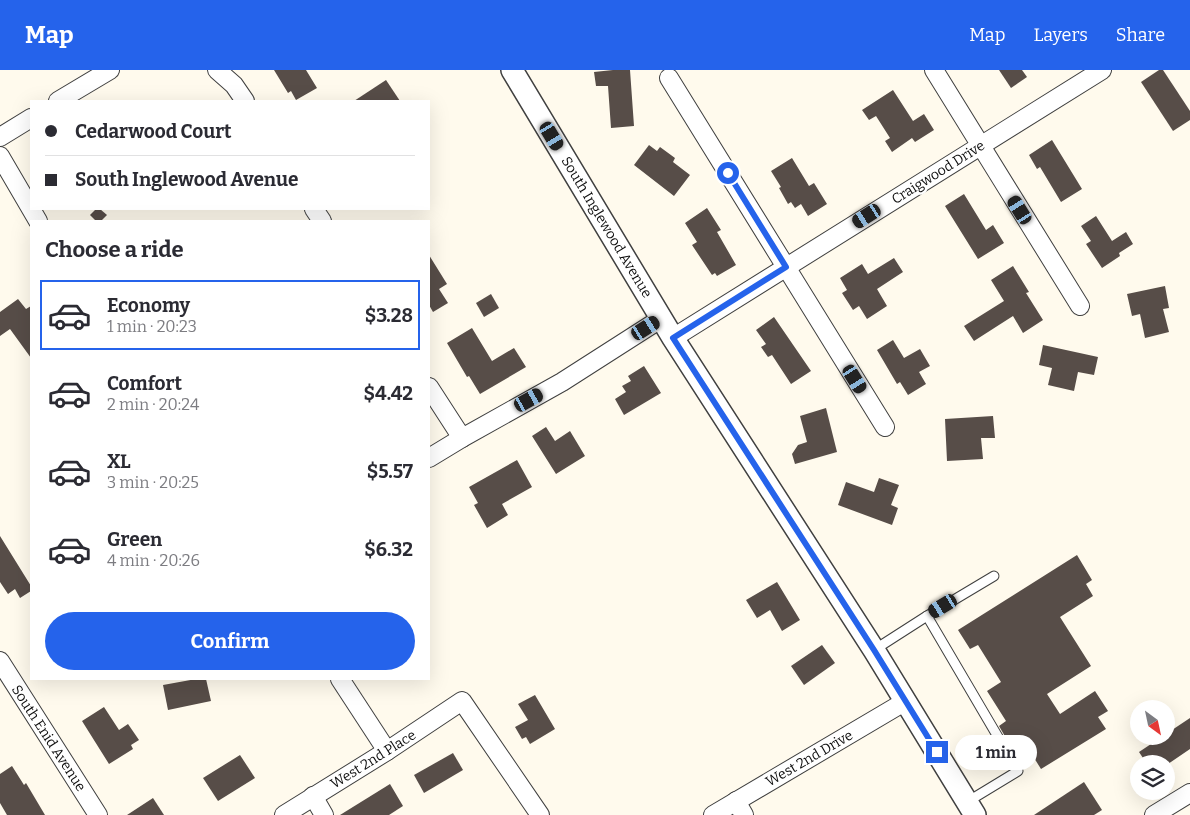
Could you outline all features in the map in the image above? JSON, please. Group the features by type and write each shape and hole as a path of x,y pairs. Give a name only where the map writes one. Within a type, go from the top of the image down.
{"street":[{"path":"60,100 110,70"},
{"path":"217,70 234,85 244,100"},
{"name":"South Inglewood Avenue","path":"512,70 673,338 874,650 971,809"},
{"path":"934,70 1080,306"},
{"name":"Craigwood Drive","path":"673,338 1102,70"},
{"path":"669,78 885,427"},
{"path":"0,137 30,119"},
{"path":"0,156 30,207"},
{"path":"430,457 562,382 662,318"},
{"path":"430,389 462,438"},
{"name":"South Enid Avenue","path":"0,661 98,815"},
{"path":"341,680 387,751"},
{"name":"West 2nd Place","path":"284,815 387,751 462,701 540,815"},
{"name":"West 2nd Drive","path":"713,815 740,808 906,701"},
{"path":"1157,814 1190,793"},
{"path":"313,796 324,815"}],"lane":[{"path":"874,650 994,576"},
{"path":"927,616 1018,771 971,809"}],"building":[{"path":"274,70 306,70 317,88 296,100 291,91 288,93"},
{"path":"630,70 634,126 611,128 608,86 596,86 594,72"},
{"path":"999,70 1022,70 1027,77 1011,88"},
{"path":"1159,70 1163,70 1190,111 1190,120 1173,131 1141,82"},
{"path":"386,80 399,100 356,100"},
{"path":"893,90 913,121 924,114 934,130 915,142 912,138 892,152 885,141 890,138 876,116 869,120 862,110"},
{"path":"1052,140 1082,189 1061,202 1040,167 1037,169 1029,155"},
{"path":"649,145 657,151 660,147 675,158 673,162 690,175 674,196 634,165"},
{"path":"792,158 809,186 814,183 827,204 808,216 801,204 795,208 791,202 788,204 779,188 781,187 771,171"},
{"path":"964,194 986,230 993,225 1004,243 978,259 945,206"},
{"path":"707,208 721,230 717,232 736,265 717,276 715,273 712,275 692,245 697,242 685,223"},
{"path":"95,210 101,210 107,215 102,220 95,220 90,215"},
{"path":"1096,216 1112,241 1126,232 1133,244 1119,253 1120,256 1102,268 1086,244 1091,241 1081,226"},
{"path":"430,257 447,284 439,289 448,303 433,312 430,307"},
{"path":"894,258 903,272 877,289 887,306 867,319 859,306 853,310 842,293 847,290 840,278 862,264 868,274"},
{"path":"1013,266 1029,292 1026,293 1043,320 1023,333 1013,316 974,341 964,326 1004,301 991,280"},
{"path":"1165,286 1169,308 1163,309 1169,332 1145,338 1140,314 1132,316 1127,294"},
{"path":"491,294 499,308 484,317 476,303"},
{"path":"18,299 26,309 30,307 30,357 10,329 0,336 0,312"},
{"path":"774,317 811,371 791,384 772,355 768,357 761,347 766,344 756,330"},
{"path":"472,328 492,361 514,348 526,367 480,394 469,376 467,377 447,343"},
{"path":"893,340 904,358 920,349 930,366 919,372 926,384 908,395 900,382 897,384 877,350"},
{"path":"1043,345 1098,357 1094,375 1078,372 1074,391 1048,385 1052,368 1039,365"},
{"path":"644,366 661,393 624,415 615,399 626,392 622,386 631,381 628,376"},
{"path":"826,408 837,452 795,464 792,454 798,445 807,442 800,416"},
{"path":"993,416 995,438 981,438 983,459 947,461 945,419"},
{"path":"546,427 555,441 570,431 585,456 556,474 532,436"},
{"path":"517,460 532,487 502,504 508,515 487,528 474,505 478,503 469,487"},
{"path":"879,478 899,485 891,505 898,508 892,525 838,505 846,482 874,492"},
{"path":"0,536 30,584 30,592 20,598 15,589 8,594 0,582"},
{"path":"1077,555 1092,580 1086,584 1093,596 1060,617 1091,666 1047,694 1060,714 1095,691 1108,711 1098,717 1106,729 1041,769 1021,737 1010,745 999,726 1006,721 987,691 1001,682 978,645 970,649 958,630"},
{"path":"777,582 800,620 782,631 770,610 757,618 746,600"},
{"path":"822,645 835,663 804,685 791,666"},
{"path":"190,680 206,680 211,701 168,710 163,685"},
{"path":"535,695 555,729 530,744 526,737 522,739 515,727 528,720 518,704"},
{"path":"104,707 119,730 128,724 139,740 131,745 133,749 109,764 82,721"},
{"path":"1190,718 1190,749 1175,759 1175,755 1141,755 1139,752 1150,745 1175,745 1175,728"},
{"path":"453,753 463,770 424,793 414,775"},
{"path":"240,755 255,778 218,801 203,778"},
{"path":"12,766 24,785 26,783 45,815 7,815 0,803 0,774"},
{"path":"1084,782 1102,810 1094,815 1034,815"},
{"path":"390,784 403,806 389,815 340,815"},
{"path":"153,798 164,815 127,815"}],"route":[{"path":"728,173 786,267 673,338 874,650 937,752"}]}
